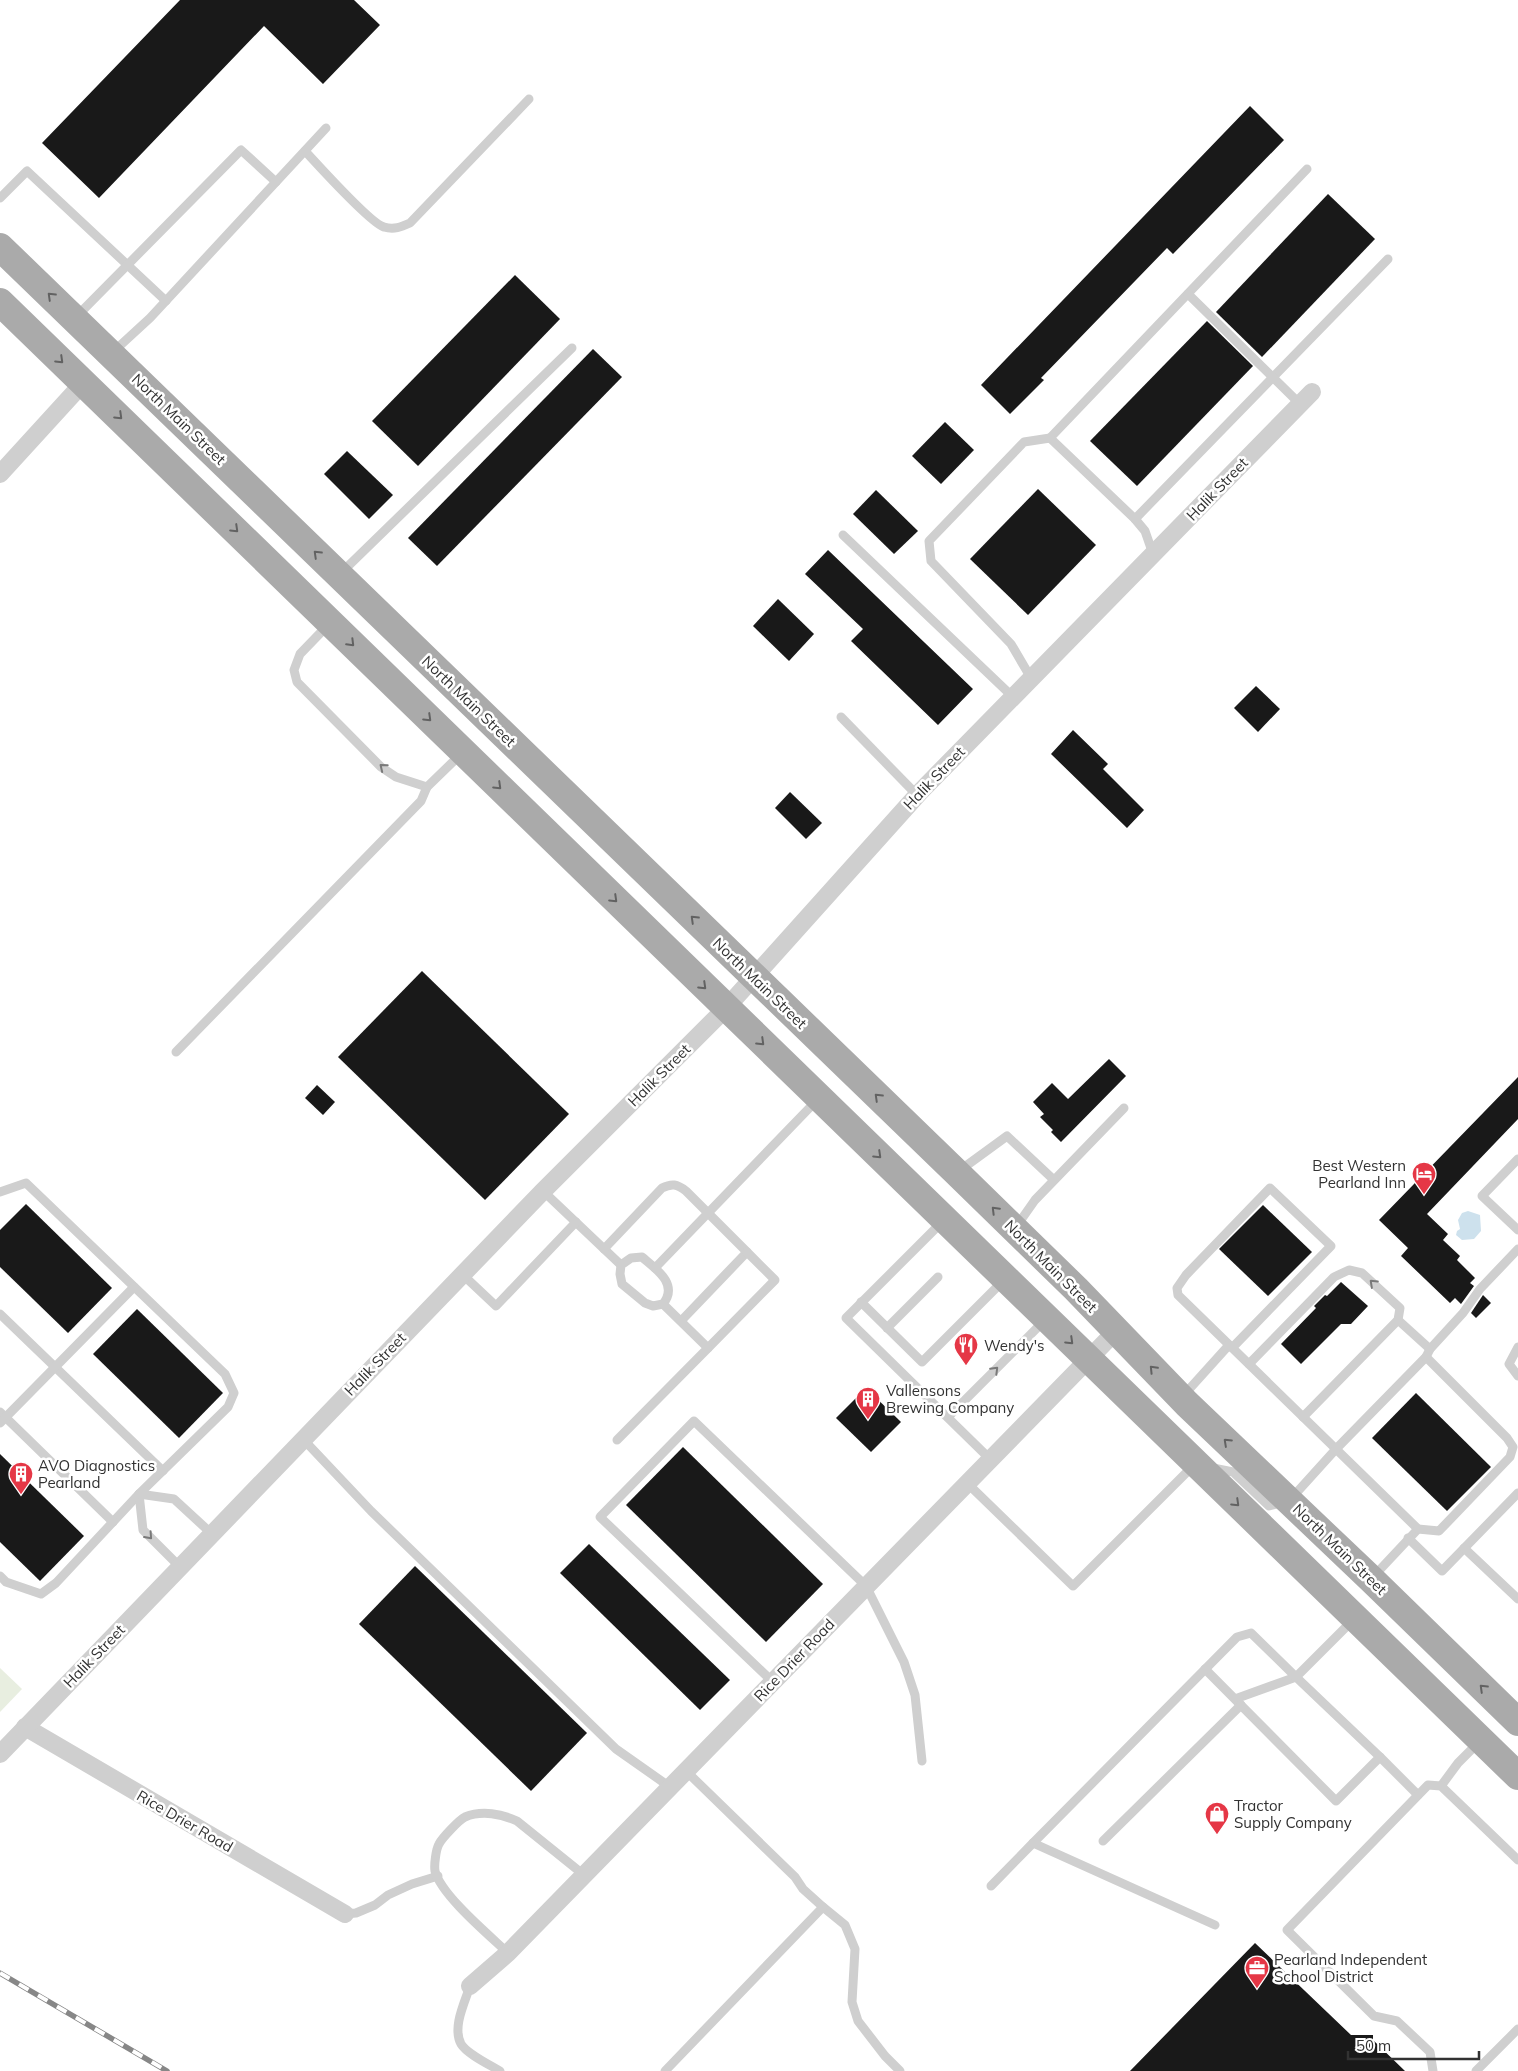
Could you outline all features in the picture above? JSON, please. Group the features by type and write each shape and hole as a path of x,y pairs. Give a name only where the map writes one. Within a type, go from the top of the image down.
{"main road":[{"name":"North Main Street","path":"0,247 956,1172 1076,1289 1181,1398 1372,1579 1518,1722"},
{"path":"0,302 1518,1776"},
{"path":"84,382 111,354"},
{"path":"463,752 491,722"}],"street":[{"path":"0,474 84,382"},
{"name":"Halik Street","path":"0,1754 462,1274 726,1008 917,795 1306,398"},
{"name":"Rice Drier Road","path":"470,1986 508,1953 1116,1331"},
{"name":"Rice Drier Road","path":"26,1727 345,1914"}],"lane":[{"path":"305,152 369,217 382,227 394,229 410,223 530,99"},
{"path":"111,354 166,301 326,128"},
{"path":"74,319 241,150 276,182"},
{"path":"1031,678 1011,644 931,561 930,541 1024,442 1050,438 1307,169"},
{"path":"0,198 27,171 166,301"},
{"path":"1135,520 1388,258"},
{"path":"1188,294 1273,377 1306,398"},
{"path":"340,575 572,348"},
{"path":"1050,438 1135,520 1145,532 1153,554"},
{"path":"843,534 1013,697"},
{"path":"330,622 300,654 294,670 297,682 381,766 396,777 427,787"},
{"path":"841,717 917,795"},
{"path":"176,1052 421,801 427,787 463,752"},
{"path":"655,1268 819,1098"},
{"path":"1014,1229 1035,1200 1124,1108"},
{"path":"956,1172 1007,1136 1054,1180"},
{"path":"1518,1159 1482,1196 1518,1230"},
{"path":"0,1192 26,1182 226,1374 234,1393 228,1407 140,1494 56,1583 41,1594 6,1582 0,1576"},
{"path":"604,1249 662,1188 670,1184 679,1185 775,1280 617,1440"},
{"path":"1181,1398 1231,1346 1331,1246 1270,1188 1186,1275 1177,1288 1178,1295 1231,1346 1418,1529 1439,1531 1510,1457 1513,1447 1507,1438 1398,1320"},
{"path":"543,1191 621,1265"},
{"path":"945,1219 846,1318 990,1459"},
{"path":"462,1274 496,1306 576,1222"},
{"path":"967,1483 1073,1586 1195,1464 1233,1472 1269,1506 1289,1501 1428,1353 1463,1313 1480,1289 1518,1250"},
{"path":"680,1321 747,1252"},
{"path":"642,1257 655,1268 667,1280 669,1290 667,1299 663,1304 653,1306 645,1303 622,1284 620,1274 621,1265 631,1258 642,1257"},
{"path":"1249,1364 1334,1277 1349,1270 1362,1273 1400,1308 1398,1320 1303,1417"},
{"path":"887,1328 938,1277"},
{"path":"861,1302 922,1362 1005,1279"},
{"path":"113,1522 2,1417 134,1287"},
{"path":"663,1304 708,1348"},
{"path":"0,1314 163,1471"},
{"path":"948,1417 1047,1318"},
{"path":"1518,1348 1510,1364 1518,1376"},
{"path":"773,1682 600,1517 694,1421 866,1586 904,1662 914,1696 922,1761"},
{"path":"303,1440 371,1512 616,1749 670,1787"},
{"path":"1408,1538 1442,1571 1518,1493"},
{"path":"140,1494 174,1499 212,1534"},
{"path":"140,1494 144,1530 180,1567"},
{"path":"1372,1579 1418,1529"},
{"path":"1464,1548 1518,1599"},
{"path":"1103,1841 1238,1702 1296,1678 1355,1618"},
{"path":"990,1886 1237,1637 1251,1633 1418,1795"},
{"path":"1205,1669 1336,1801 1380,1757"},
{"path":"1441,1786 1458,1763 1481,1740"},
{"path":"686,1771 795,1877 803,1889 845,1925 854,1949 852,2002 858,2021 885,2056 900,2071"},
{"path":"1433,2071 1430,2052 1397,2021 1374,2016 1287,1930 1428,1785 1441,1786 1518,1860"},
{"path":"508,1953 444,1889 435,1870 438,1845 464,1817 484,1813 504,1815 517,1821 584,1875"},
{"path":"1033,1842 1215,1925"},
{"path":"345,1914 356,1913 375,1905 388,1895 412,1884 438,1876"},
{"path":"665,2071 823,1907"},
{"path":"470,1986 458,2029 462,2044 500,2071"},
{"path":"1476,2071 1518,2029"}],"shaded area":[{"path":"0,1668 22,1689 0,1712"}],"water":[{"path":"1468,1211 1480,1215 1481,1231 1474,1239 1462,1240 1456,1235 1460,1229 1458,1220 1462,1213"}],"building":[{"path":"180,0 354,0 380,25 323,84 264,26 99,198 42,143"},
{"path":"1250,106 1284,140 1173,254 1167,248 1041,378 1044,380 1010,414 981,385"},
{"path":"1328,194 1375,239 1262,357 1216,312"},
{"path":"515,275 560,319 418,466 372,421"},
{"path":"1207,321 1253,366 1137,486 1090,441"},
{"path":"593,349 622,377 437,566 408,538"},
{"path":"945,422 974,450 941,484 912,456"},
{"path":"347,451 393,495 369,519 324,474"},
{"path":"1038,489 1096,545 1028,615 970,559"},
{"path":"876,490 918,531 894,554 853,514"},
{"path":"828,550 973,689 938,725 851,641 863,629 805,574"},
{"path":"778,599 814,634 789,661 753,626"},
{"path":"1256,686 1280,709 1258,732 1234,708"},
{"path":"1073,730 1108,764 1103,769 1144,810 1127,828 1051,754"},
{"path":"790,792 822,823 806,839 775,808"},
{"path":"422,971 569,1114 485,1200 338,1057"},
{"path":"1109,1059 1126,1076 1061,1142 1051,1132 1053,1130 1040,1117 1044,1114 1033,1102 1052,1083 1068,1099"},
{"name":"Best Western Pearland Inn","path":"1518,1077 1518,1119 1427,1214 1448,1234 1443,1240 1460,1256 1457,1260 1475,1278 1470,1283 1474,1286 1461,1304 1455,1298 1450,1303 1401,1256 1408,1248 1379,1220"},
{"path":"317,1085 335,1102 323,1115 305,1098"},
{"path":"26,1204 112,1288 68,1333 0,1267 0,1230"},
{"path":"1263,1205 1312,1252 1268,1296 1219,1249"},
{"path":"1341,1282 1368,1306 1351,1324 1341,1324 1301,1364 1281,1344 1316,1308 1314,1306"},
{"path":"1483,1295 1491,1303 1476,1318 1471,1313"},
{"path":"137,1309 223,1393 179,1438 93,1354"},
{"name":"Vallensons Brewing Company","path":"866,1388 901,1422 871,1452 836,1418"},
{"path":"1416,1393 1491,1467 1447,1511 1372,1438"},
{"path":"683,1447 823,1584 766,1642 626,1505"},
{"name":"AVO Diagnostics Pearland","path":"0,1454 84,1536 40,1581 0,1542"},
{"path":"589,1544 730,1680 700,1710 560,1573"},
{"path":"415,1566 587,1733 531,1791 359,1624"},
{"name":"Pearland Independent School District","path":"1255,1943 1351,2035 1373,2035 1373,2040 1405,2071 1130,2071"}],"railway":[{"path":"0,1973 167,2071"}],"place":[{"name":"Best Western Pearland Inn","path":"1424,1195"},
{"name":"Wendy's","path":"966,1366"},
{"name":"Vallensons Brewing Company","path":"868,1420"},
{"name":"AVO Diagnostics Pearland","path":"21,1495"},
{"name":"Tractor Supply Company","path":"1217,1835"},
{"name":"Pearland Independent School District","path":"1257,1989"}]}
